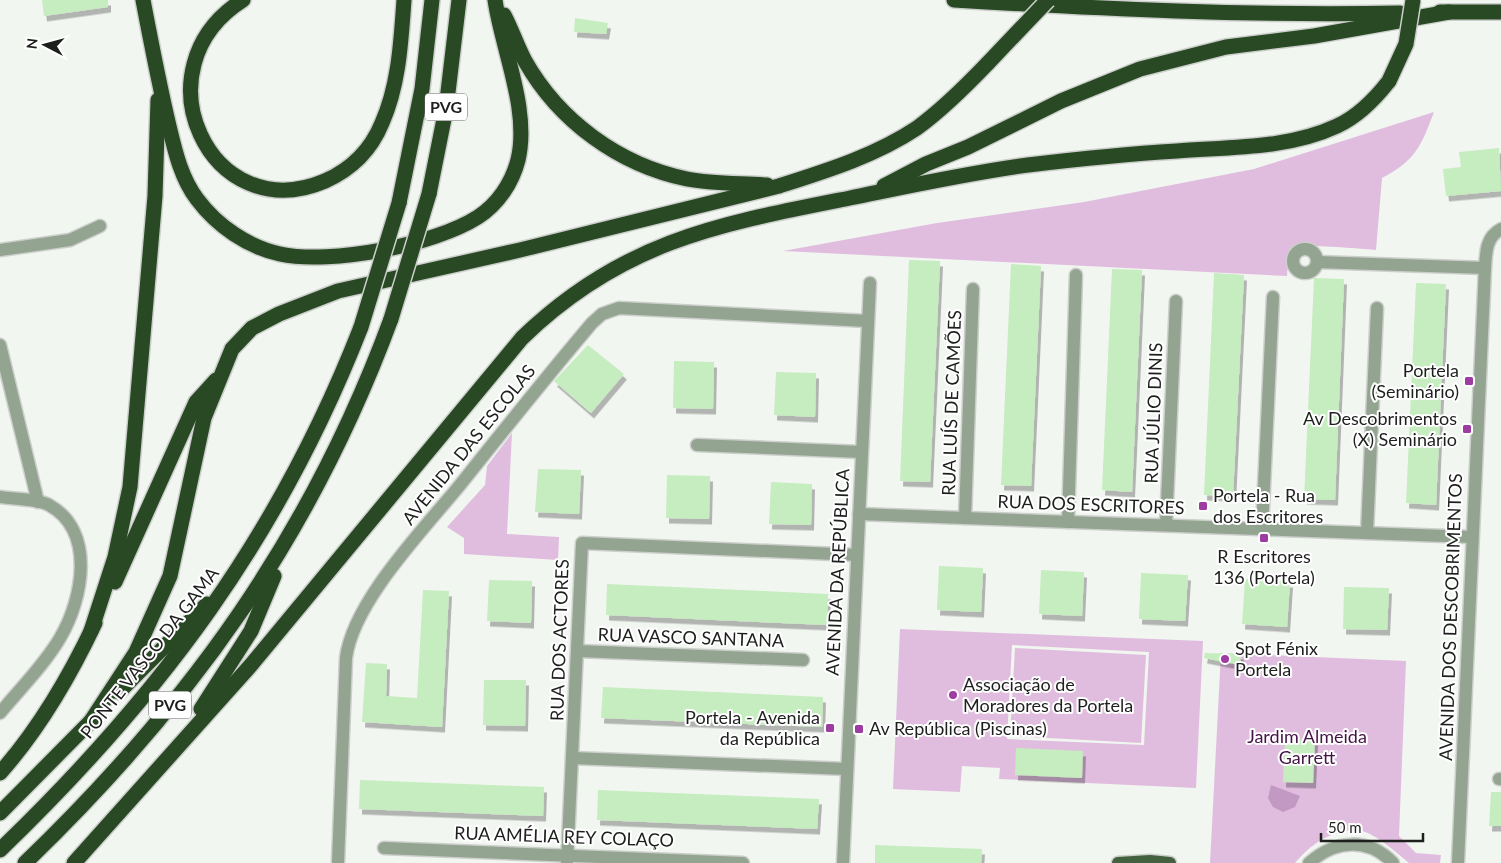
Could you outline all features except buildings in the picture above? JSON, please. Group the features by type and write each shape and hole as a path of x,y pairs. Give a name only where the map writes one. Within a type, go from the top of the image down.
{"highway":[{"path":"143,0 158,81 176,155 185,180 196,199 233,234 256,246 280,254 304,258 331,257 372,251 410,243 461,226 494,204 505,190 518,158 520,121 510,67 498,23 496,0"},
{"path":"242,0 214,24 202,41 193,63 189,83 191,110 198,130 210,152 229,171 250,184 274,190 293,190 315,185 336,176 364,154 383,122 390,101 395,80 404,0"},
{"name":"PONTE VASCO DA GAMA","path":"0,850 95,754 181,651 233,578 275,508 312,440 361,327 399,203 422,89 432,0"},
{"name":"PVG","path":"25,863 126,760 200,670 252,597 294,530 336,451 391,319 429,194 446,109 459,0"},
{"path":"496,0 532,72 554,102 590,135 610,149 647,167 688,179 779,186"},
{"path":"954,0 1130,11 1286,15 1501,12"},
{"path":"91,721 136,652 170,576 204,418 232,349 252,328 279,314 338,291 520,250 779,186 866,156 896,141 947,104 988,64 1048,0"},
{"path":"74,863 251,665 483,382 522,338 556,307 608,270 678,239 704,230 867,194 1024,166 1286,141 1338,126 1357,114 1376,98 1389,80 1406,44 1413,0"},
{"path":"867,194 1061,101 1140,69 1226,47 1314,36 1449,12"},
{"path":"91,631 115,557 130,487 155,196 158,81"},
{"path":"0,773 28,741 52,706 135,542 196,402 222,373"},
{"path":"175,748 251,631 294,530"},
{"path":"0,813 155,654 233,578"}],"main road":[{"path":"1118,863 1150,861 1170,863"}],"street":[{"path":"0,250 70,240 100,226"},
{"name":"AVENIDA DOS DESCOBRIMENTOS","path":"1458,863 1485,268 1489,240 1501,228"},
{"path":"1317,262 1485,268"},
{"path":"1068,522 1076,275"},
{"name":"AVENIDA DA REPÚBLICA","path":"843,863 870,284"},
{"name":"RUA LUÍS DE CAMÕES","path":"965,518 973,289"},
{"path":"1262,529 1273,298"},
{"name":"RUA JÚLIO DINIS","path":"1166,525 1176,301"},
{"name":"AVENIDA DAS ESCOLAS","path":"338,863 346,658 350,636 357,620 374,593 417,538 592,323 602,314 620,308 868,321"},
{"path":"1367,533 1377,308"},
{"path":"0,345 38,502"},
{"path":"697,445 861,452"},
{"path":"0,497 48,504 72,524 79,542 81,574 77,597 60,639 0,713"},
{"name":"RUA DOS ESCRITORES","path":"859,514 1472,537"},
{"name":"RUA DOS ACTORES","path":"567,859 582,543 857,555"},
{"name":"RUA VASCO SANTANA","path":"578,651 802,660"},
{"path":"572,758 847,769"},
{"path":"1309,863 1322,852 1338,845 1355,844 1372,847 1393,863"},
{"name":"RUA AMÉLIA REY COLAÇO","path":"384,848 567,859 742,863"}],"green space":[{"path":"1434,112 1416,151 1403,165 1382,178 1376,250 1321,246 1297,247 1291,252 1287,276 783,251 937,223 1084,202 1254,169"},
{"path":"512,433 507,534 559,537 558,560 464,554 464,538 447,527 485,485 487,466"},
{"name":"Associação de Moradores da Portela","path":"900,629 1203,641 1196,788 999,779 1000,768 962,766 960,792 893,789","holes":["1012,645 1149,652 1144,745 1007,739"]},
{"path":"1015,648 1146,655 1141,743 1010,736"},
{"name":"Jardim Almeida Garrett","path":"1221,653 1406,661 1399,836 1416,853 1441,855 1440,863 1409,863 1377,838 1356,830 1338,833 1322,840 1307,850 1295,863 1210,863"}],"shaded area":[{"path":"1271,785 1300,796 1295,807 1283,812 1273,807 1268,798"}],"place":[{"name":"Portela (Seminário)","path":"1469,381"},
{"name":"Av Descobrimentos (X) Seminário","path":"1467,429"},
{"name":"Portela - Rua dos Escritores","path":"1203,506"},
{"name":"R Escritores 136 (Portela)","path":"1264,538"},
{"name":"Spot Fénix Portela","path":"1225,659"},
{"name":"Associação de Moradores da Portela","path":"953,695"},
{"name":"Portela - Avenida da República","path":"830,728"},
{"name":"Av República (Piscinas)","path":"859,729"}]}
